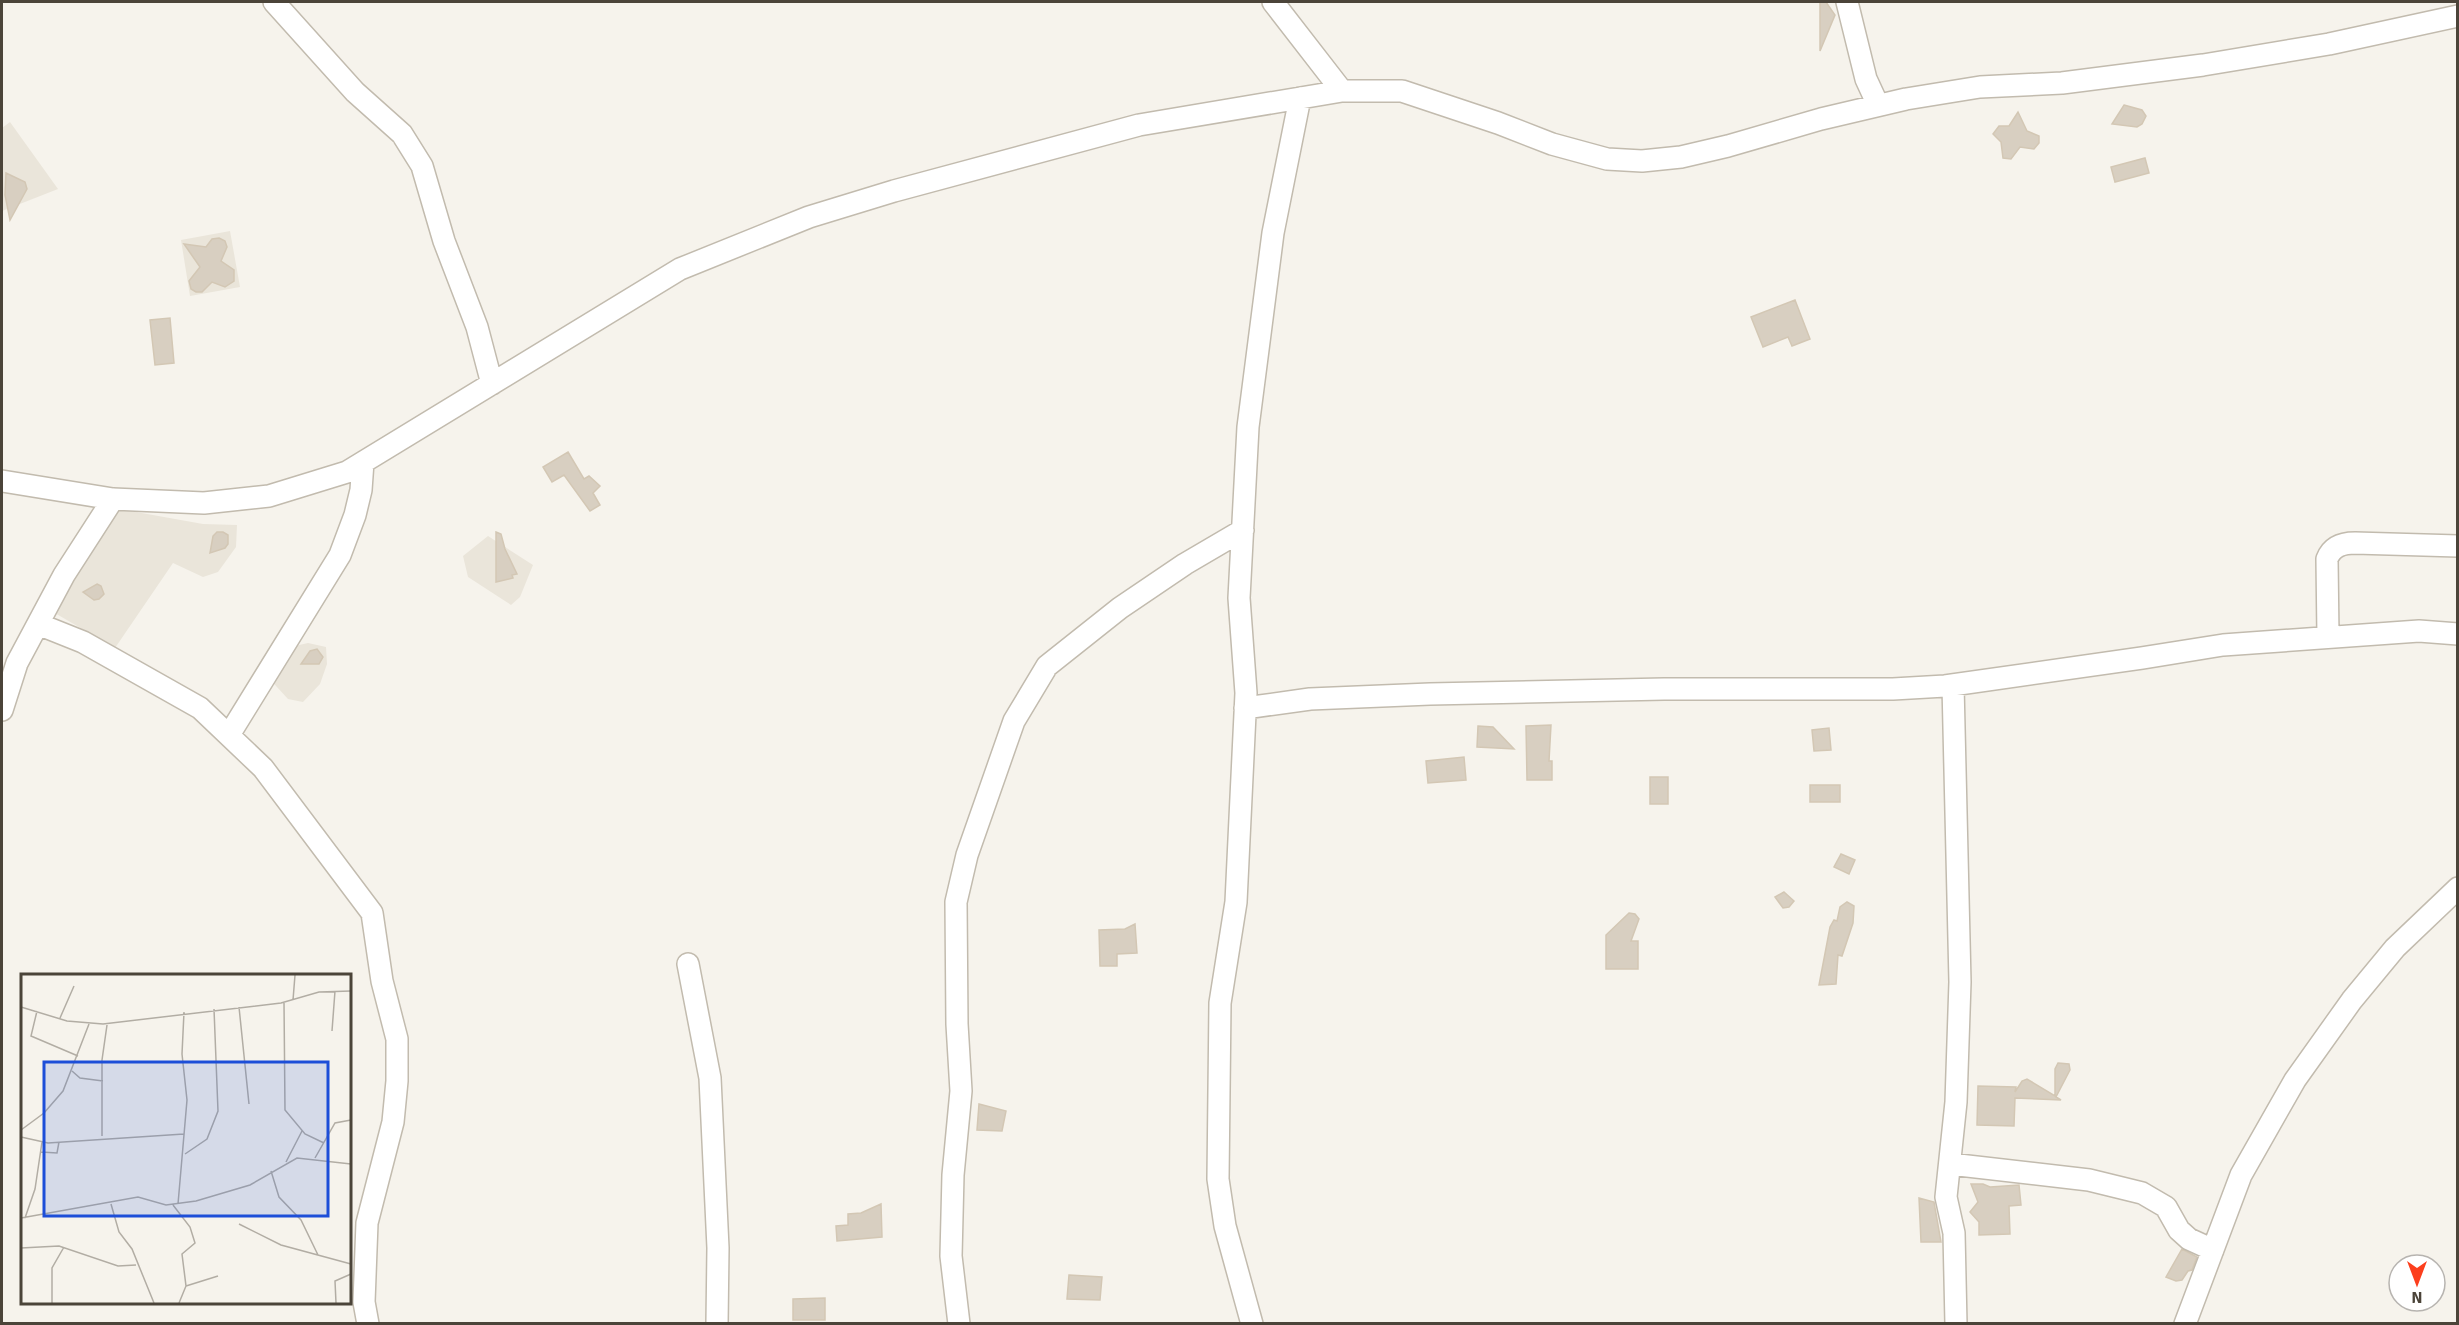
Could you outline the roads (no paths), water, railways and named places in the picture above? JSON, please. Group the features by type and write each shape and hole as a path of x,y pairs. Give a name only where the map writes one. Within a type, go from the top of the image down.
{"street":[{"path":"274,2 355,92 402,134 422,166 444,241 477,327 492,384"},
{"path":"1273,2 1342,92"},
{"path":"1847,2 1866,79 1878,105"},
{"path":"2,481 113,499 204,503 269,496 347,472 680,269 809,217 894,191 1139,125 1342,92 1401,92 1498,123 1552,144 1607,159 1642,161 1700,153 1878,105 1980,87 2062,83 2203,65 2329,44 2457,16"},
{"path":"1252,1323 1226,1226 1218,1179 1220,1003 1236,902 1246,693 1239,598 1248,427 1273,233 1300,98"},
{"path":"229,735 339,555 355,515 361,490 363,462"},
{"path":"2,710 17,663 64,575 113,499"},
{"path":"959,1323 951,1256 953,1175 961,1091 957,1024 956,902 967,855 1014,721 1047,666 1120,608 1185,564 1243,530"},
{"path":"2328,637 2327,559 2329,552 2343,543 2457,546"},
{"path":"38,624 83,642 200,708 263,768 372,913 382,981 397,1039 397,1081 393,1122 367,1223 364,1302 368,1323"},
{"path":"1245,708 1310,699 1430,694 1653,689 1893,689 1953,685 2223,645 2419,631 2457,634"},
{"path":"1953,685 1960,982 1956,1102 1946,1197 1954,1233 1956,1323"},
{"path":"2186,1323 2241,1175 2295,1080 2352,1000 2389,955 2457,888"},
{"path":"688,964 710,1078 718,1237 717,1323"},
{"path":"1950,1164 2089,1180 2142,1193 2166,1207 2179,1230 2189,1239 2213,1250"}]}
